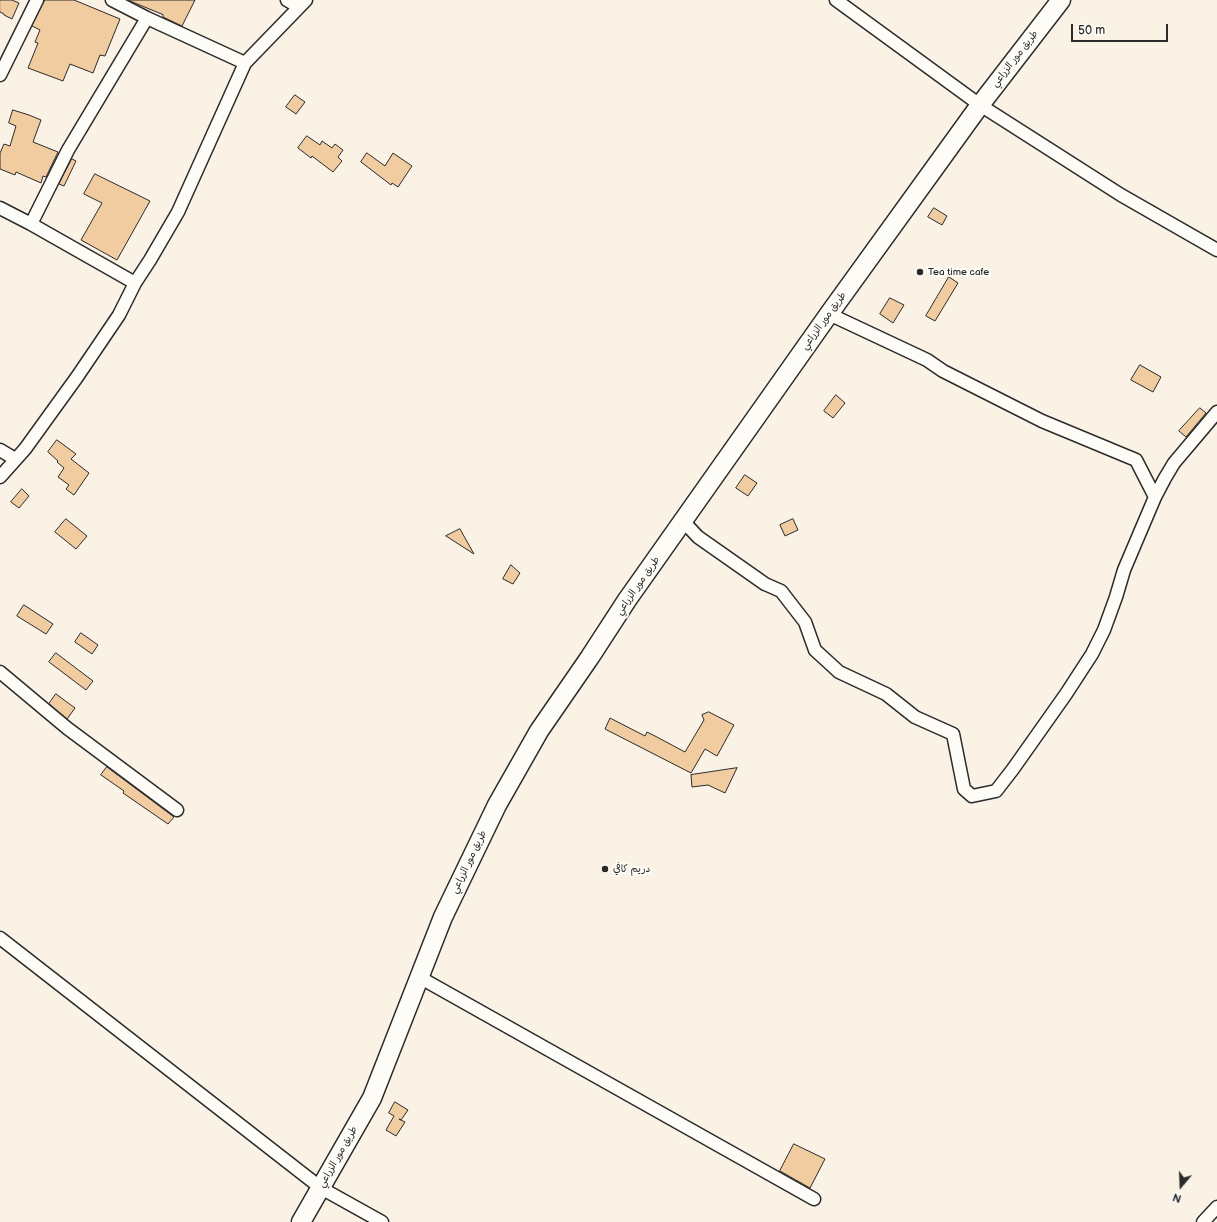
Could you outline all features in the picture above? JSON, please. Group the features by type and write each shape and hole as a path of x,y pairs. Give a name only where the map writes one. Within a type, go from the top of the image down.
{"street":[{"path":"0,75 3,60 37,0"},
{"path":"112,0 147,18 245,63"},
{"path":"287,0 302,3"},
{"path":"836,0 980,105 1121,195 1217,250"},
{"name":"طريق مور الزراعي","path":"301,1222 372,1098 442,917 496,805 539,730 590,657 627,600 829,314 980,105 1061,0"},
{"path":"0,477 25,449 77,377 119,314 135,283 178,212 245,63 302,3"},
{"path":"31,224 68,150 147,18"},
{"path":"0,208 135,283"},
{"path":"829,314 927,360 949,374 1042,421 1136,460 1155,497"},
{"path":"683,521 698,537 765,584 781,591 805,622 815,650 839,672 886,694 914,717 953,734 964,789 972,796 996,791 1066,694 1092,654 1104,630 1124,570 1155,497 1174,463 1217,412"},
{"path":"0,450 15,459"},
{"path":"0,672 67,728 177,810"},
{"path":"0,938 321,1188 382,1222"},
{"path":"419,977 814,1199"},
{"path":"1203,1222 1217,1207"}],"building":[{"path":"0,0 12,0 19,3 12,19 0,12"},
{"path":"45,0 74,0 120,19 105,56 100,55 93,73 70,64 63,81 28,68 38,43 35,42 40,30 32,26"},
{"path":"128,0 195,0 182,26 163,17 163,15"},
{"path":"295,95 305,102 296,114 286,107"},
{"path":"13,110 41,120 33,142 58,152 46,177 43,176 41,183 16,172 15,175 0,169 0,153 4,144 10,146 16,126 9,123"},
{"path":"307,136 320,145 322,141 332,148 335,144 343,150 338,157 342,161 333,172 312,156 311,158 298,148"},
{"path":"367,153 385,166 393,153 412,166 398,187 392,183 391,185 361,162"},
{"path":"72,159 76,161 64,186 59,184"},
{"path":"95,174 150,201 117,260 81,240 102,203 84,194"},
{"path":"934,208 947,216 942,225 928,217"},
{"path":"949,277 958,283 935,321 926,316"},
{"path":"890,298 904,305 893,323 880,314"},
{"path":"1140,365 1161,377 1153,392 1131,380"},
{"path":"836,395 845,403 833,418 824,411"},
{"path":"1200,408 1206,413 1186,437 1179,431"},
{"path":"57,440 76,454 71,459 89,473 74,495 66,489 69,485 58,477 64,468 48,452"},
{"path":"745,475 757,483 748,496 736,488"},
{"path":"22,489 29,496 19,508 11,502"},
{"path":"66,519 87,536 76,549 55,532"},
{"path":"793,519 798,530 785,536 780,525"},
{"path":"460,529 474,554 446,536"},
{"path":"511,565 520,573 513,584 503,579"},
{"path":"24,605 53,624 46,634 17,616"},
{"path":"81,633 98,645 92,654 75,642"},
{"path":"56,653 93,681 86,690 49,662"},
{"path":"56,694 75,708 67,719 49,704"},
{"path":"709,712 734,725 717,756 705,749 691,773 605,729 610,718 645,736 647,732 685,752 704,720 702,715"},
{"path":"107,767 174,817 168,824 123,793 124,791 101,775"},
{"path":"737,768 725,793 708,785 692,787 691,775"},
{"path":"395,1102 408,1110 401,1120 405,1122 396,1136 386,1130 394,1116 389,1113"},
{"path":"794,1144 825,1159 810,1188 780,1171"}],"place":[{"name":"Tea time cafe","path":"920,272"},
{"name":"دريم كافي","path":"605,869"}]}
